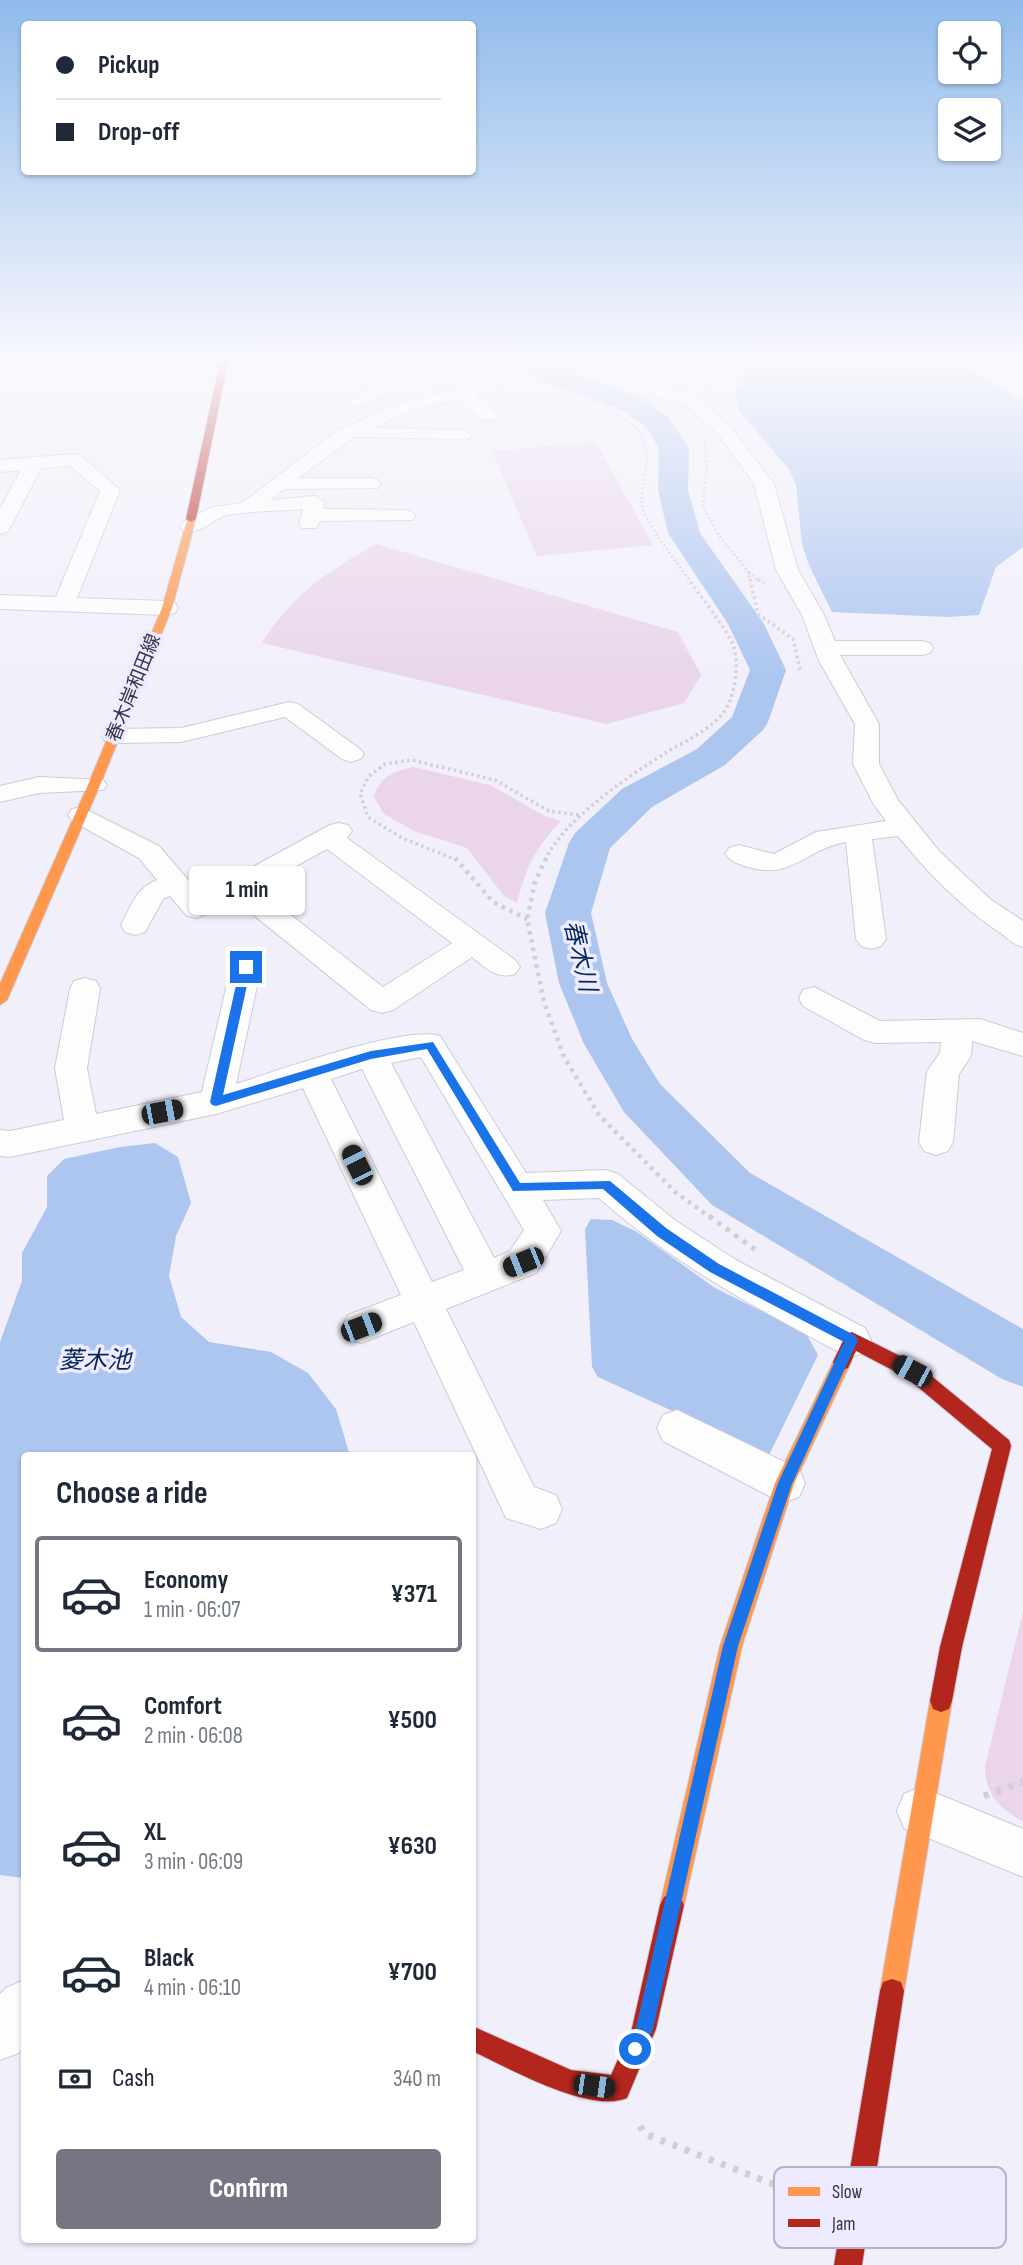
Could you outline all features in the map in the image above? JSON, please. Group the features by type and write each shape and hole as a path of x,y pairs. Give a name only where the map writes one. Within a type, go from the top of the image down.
{"main road":[{"name":"春木岸和田線","path":"0,1000 94,785 167,608 190,526 202,468"},
{"path":"476,2040 570,2083 618,2089 644,2029 731,1646 785,1483 852,1340 912,1371 1002,1447 951,1647 921,1811 863,2167"}],"street":[{"path":"0,528 32,468"},
{"path":"64,604 110,490 83,468"},
{"path":"250,506 300,468"},
{"path":"752,468 764,484 787,570 813,615 825,648 867,724 866,764 886,803 929,856 980,906 1010,925 1023,937"},
{"path":"278,484 371,484"},
{"path":"190,526 219,511 250,506 316,502 310,519 405,516"},
{"path":"0,602 167,608"},
{"path":"825,648 922,648"},
{"path":"114,736 181,735 289,709 351,754"},
{"path":"0,794 39,785 94,785"},
{"path":"81,815 149,852 197,909 334,834 505,967"},
{"path":"739,853 762,864 789,859 819,840 905,827"},
{"path":"858,834 871,939"},
{"path":"135,925 152,893 175,883"},
{"path":"236,887 382,1002 473,943"},
{"path":"216,1102 246,967"},
{"path":"82,1128 71,1068 84,1009 85,989"},
{"path":"814,998 875,1032 980,1030 1023,1045"},
{"path":"936,1142 943,1071 955,1056 958,1030"},
{"path":"0,1143 10,1144 216,1102 371,1055 429,1044 544,1231 523,1262 361,1327"},
{"path":"371,1055 486,1277"},
{"path":"312,1073 521,1504 541,1509"},
{"path":"517,1187 606,1184 662,1232 715,1268 852,1340"},
{"path":"677,1428 785,1483"},
{"path":"921,1811 1023,1853"},
{"path":"0,2034 21,2010"}],"path":[{"path":"644,468 640,497 643,512 733,645 736,677 729,705 707,728 664,754 580,815 553,843 535,882 527,919 544,1002 565,1057 599,1115 675,1192 744,1244 768,1258"},
{"path":"707,468 704,506 719,536 748,571 758,614 793,639 801,673"},
{"path":"527,919 493,902 454,857 402,838 368,817 360,794 368,777 385,764 412,760 495,780 549,811 580,815"},
{"path":"618,2089 645,2134 774,2184"}],"shaded area":[{"path":"499,468 610,468 653,545 537,556"},
{"path":"376,544 678,632 701,675 684,703 607,724 262,643 298,598 342,564"},
{"path":"413,767 490,785 545,816 561,821 544,840 533,859 517,903 504,896 467,848 414,831 384,814 374,797 380,784 393,773"},
{"path":"1023,1612 1023,1822 995,1799 988,1785 985,1766"}],"water":[{"path":"1023,468 1023,547 996,567 979,615 948,617 832,612 802,544 796,485 789,469"},
{"name":"菱木池","path":"155,1143 178,1157 191,1203 176,1236 169,1276 181,1317 209,1342 271,1352 308,1373 336,1409 349,1452 21,1452 21,1878 0,1875 0,1342 22,1281 22,1253 47,1207 47,1176 64,1159 120,1147"},
{"path":"591,1219 612,1220 637,1232 715,1288 806,1333 818,1355 769,1455 598,1377 592,1367 585,1229"}],"waterway":[{"name":"春木川","path":"674,468 673,490 684,533 746,624 768,670 749,722 711,757 637,798 590,843 568,913 583,983 609,1044 642,1098 731,1189 1023,1360"}],"traffic: slow":[{"path":"0,1000 94,785 167,608 191,519"},
{"path":"672,1905 731,1646 785,1483 842,1362"},
{"path":"892,1991 941,1701"}],"traffic: jam":[{"path":"191,519 202,468"},
{"path":"842,1362 852,1340 912,1371 1002,1446 951,1647 941,1701"},
{"path":"476,2040 570,2083 618,2089 644,2029 672,1905"},
{"path":"864,2167 892,1991"},
{"path":"848,2265 851,2248"}],"route":[{"path":"246,967 216,1102 371,1055 429,1044 517,1187 606,1184 662,1232 715,1268 852,1340 785,1483 731,1646 644,2029 635,2049"}]}
